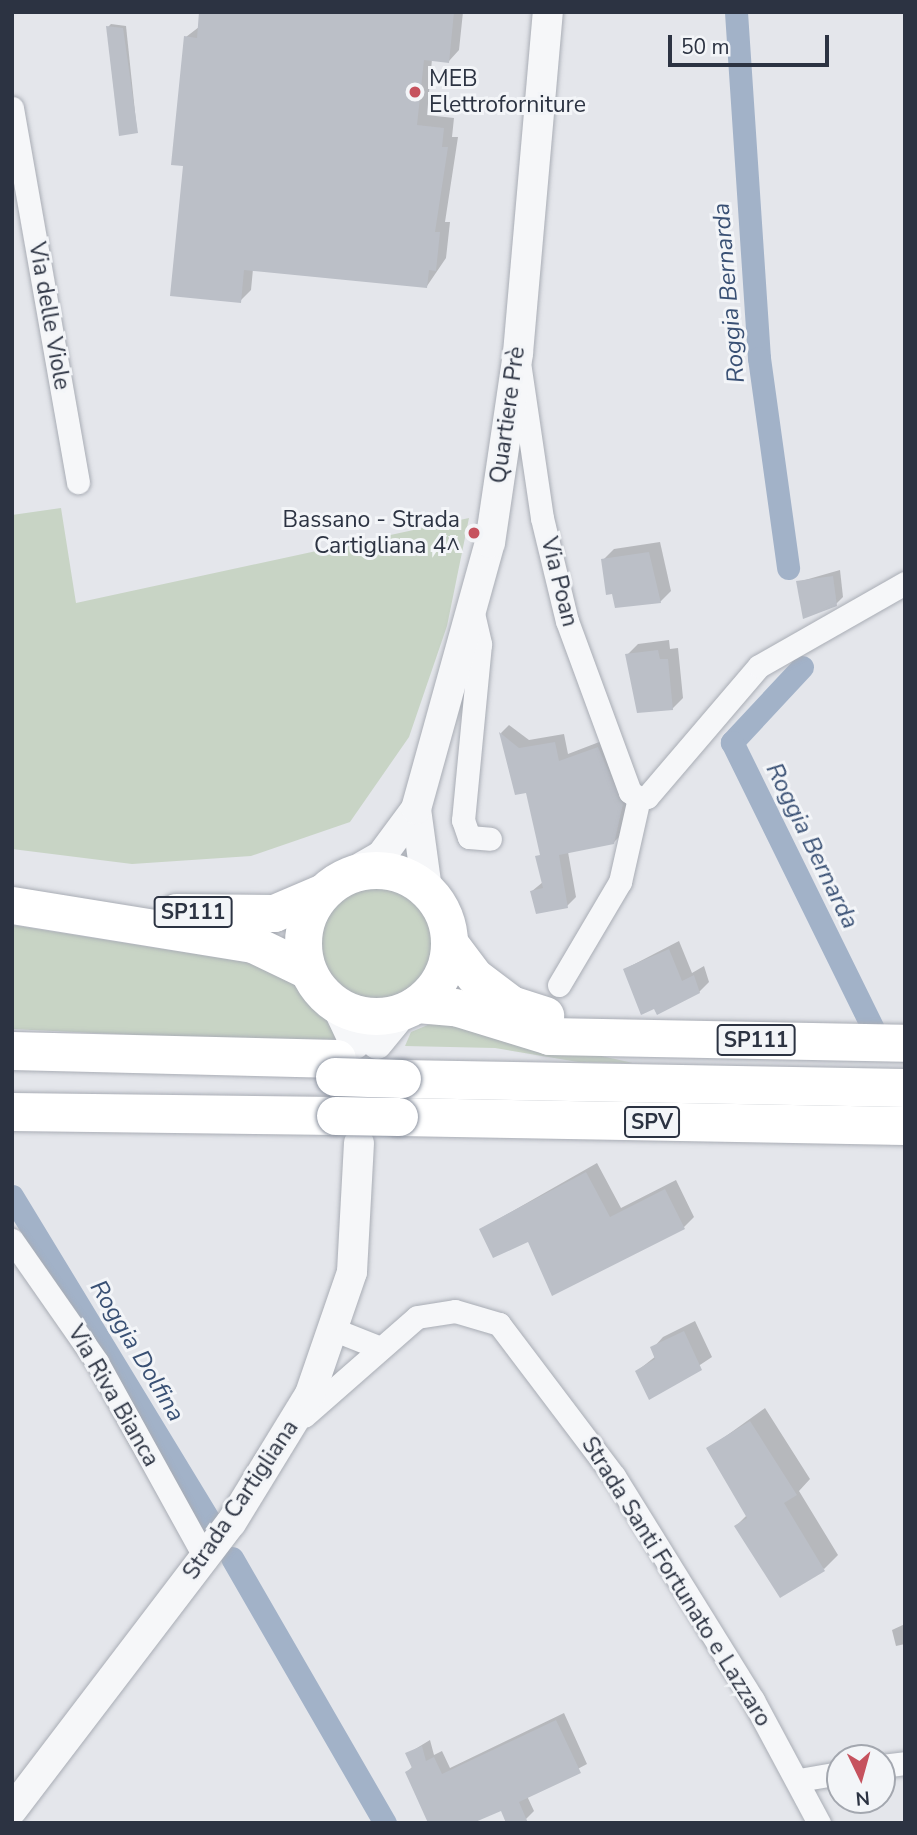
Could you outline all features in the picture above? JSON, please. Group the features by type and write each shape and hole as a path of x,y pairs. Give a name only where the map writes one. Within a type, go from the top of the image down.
{"highway":[{"path":"12,1051 384,1057"},
{"name":"SPV","path":"12,1070 335,1077 384,1057 605,1082 905,1088"},
{"name":"SPV","path":"12,1112 348,1130 399,1117 905,1126"}],"main road":[{"name":"SP111","path":"61,910 274,913 334,884 389,870 427,889 447,923 450,944 474,976 512,1004 610,1035"},
{"path":"307,970 306,916 334,884"},
{"name":"SP111","path":"12,905 61,910 253,944 307,970 337,1006 370,1016 410,1008 455,1007 549,1036 610,1035 905,1043"},
{"path":"410,1008 435,988 450,944"}],"street":[{"name":"Quartiere Prè","path":"334,884 382,855 416,808 473,613 490,542 518,353 548,12"},
{"name":"Via delle Viole","path":"12,108 78,482"},
{"name":"Via Poan","path":"518,353 542,518 567,621 630,792 639,798"},
{"path":"559,985 620,882 639,798 647,797 759,666 905,583"},
{"path":"473,613 480,644 463,820 469,837 490,839"},
{"name":"Quartiere Prè","path":"416,808 427,889"},
{"path":"337,1006 384,1057 410,1008"},
{"name":"Strada Cartigliana","path":"12,1810 205,1558 293,1426 335,1330 352,1272 348,1130"},
{"name":"Via Riva Bianca","path":"12,1240 97,1362 205,1558"},
{"name":"Strada Santi Fortunato e Lazzaro","path":"293,1426 378,1348 417,1317 436,1312 476,1314 499,1324 621,1487 799,1780 819,1823"},
{"path":"335,1330 378,1348"},
{"path":"799,1780 826,1775"}],"green space":[{"path":"61,508 76,603 469,518 447,626 409,737 350,822 251,856 132,864 12,849 12,515"},
{"path":"376,884 398,888 417,901 430,920 434,942 430,964 417,983 398,996 376,1000 354,996 335,983 322,964 318,942 322,920 335,901 354,888"},
{"path":"12,925 295,970 338,1028 343,1045 12,1029"},
{"path":"442,1019 633,1063 578,1062 495,1048 405,1046 411,1032"}],"building":[{"path":"199,12 454,12 449,63 424,60 417,125 444,128 442,147 448,147 435,232 440,232 436,271 429,270 427,288 244,270 241,303 170,296 183,166 171,165 184,36 197,38"},
{"path":"106,26 123,28 138,133 119,136"},
{"path":"649,552 661,603 615,608 612,594 606,595 601,559"},
{"path":"833,576 837,606 803,619 796,581"},
{"path":"658,650 660,659 668,659 673,710 637,713 625,654"},
{"path":"499,732 519,748 555,742 559,761 598,747 623,804 614,844 559,855 568,908 536,914 530,891 543,888 535,856 540,855 526,793 515,795"},
{"path":"669,949 682,981 694,975 700,993 657,1015 654,1009 641,1015 623,969"},
{"path":"586,1172 610,1217 665,1189 685,1229 552,1296 528,1242 493,1258 479,1229"},
{"path":"684,1331 702,1370 649,1400 635,1371 655,1359 650,1347"},
{"path":"750,1421 797,1495 784,1503 825,1571 780,1598 734,1526 747,1518 706,1448"},
{"path":"556,1720 581,1773 519,1802 528,1823 506,1823 501,1811 473,1823 428,1823 405,1772 412,1768 405,1753 422,1746 426,1761 434,1757 442,1774"}],"waterway":[{"name":"Roggia Bernarda","path":"736,12 759,358 788,568"},
{"name":"Roggia Bernarda","path":"802,667 732,742 872,1027"},
{"name":"Roggia Dolfina","path":"12,1196 217,1533"},
{"name":"Roggia Dolfina","path":"232,1558 385,1823"}],"place":[{"name":"MEB Elettroforniture","path":"415,92"},
{"name":"Bassano - Strada Cartigliana 4^","path":"474,533"}]}
